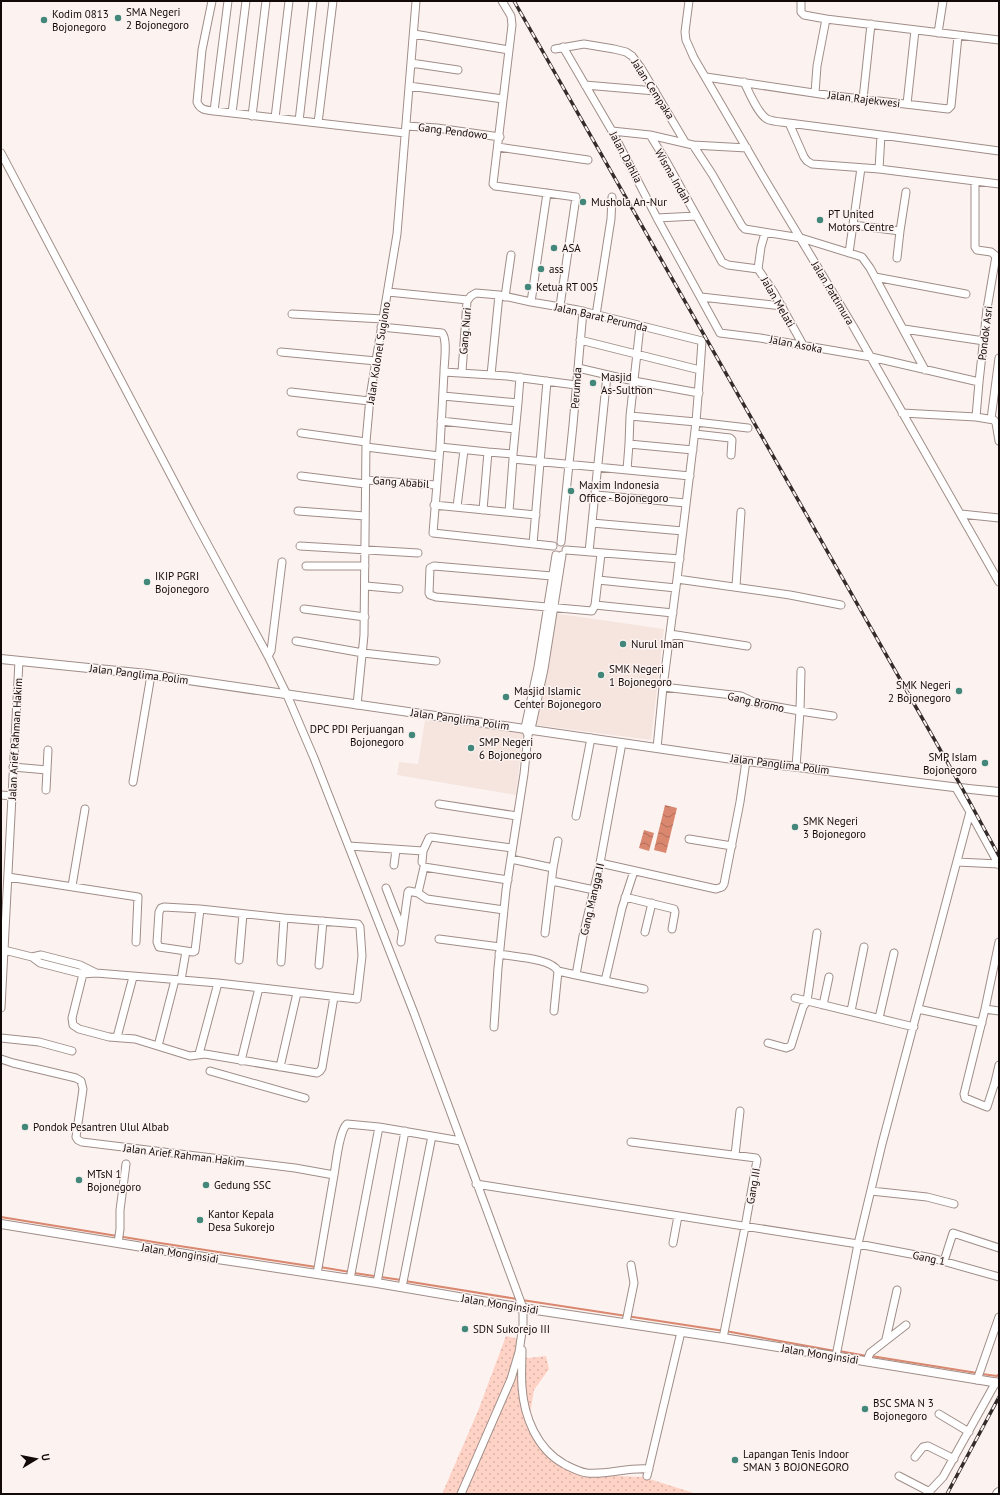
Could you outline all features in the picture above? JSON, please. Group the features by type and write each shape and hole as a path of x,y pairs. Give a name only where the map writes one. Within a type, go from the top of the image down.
{"main road":[{"name":"Jalan Panglima Polim","path":"1,659 238,686 287,695 528,731 591,738 746,761 956,788 999,792"},
{"name":"Jalan Monginsidi","path":"1,1224 118,1242 351,1274 522,1305 627,1319 681,1332 724,1334 979,1376 997,1383"}],"street":[{"name":"Gang Pendowo","path":"212,1 202,50 197,102 199,107 202,109 318,123 406,129 437,128 500,137"},
{"path":"214,111 228,1"},
{"path":"232,113 246,1"},
{"path":"252,116 266,1"},
{"path":"275,118 290,1"},
{"path":"299,121 313,1"},
{"path":"318,123 333,1"},
{"name":"Jalan Kolonel Sugiono","path":"357,705 363,653 365,617 366,445 369,401 397,234 416,1"},
{"path":"502,1 512,21 500,137 493,182 494,185 574,196 576,198 560,306"},
{"name":"Jalan Pattimura","path":"689,1 685,32 686,40 694,58 871,357 999,582"},
{"path":"801,1 802,14 826,19 999,40"},
{"path":"938,33 943,1"},
{"path":"814,93 817,66 826,19"},
{"path":"863,99 871,24"},
{"path":"907,104 915,30"},
{"path":"414,34 509,50"},
{"name":"Jalan Rajekwesi","path":"706,77 814,93 950,108 958,36"},
{"name":"Jalan Cempaka","path":"555,49 584,44 626,52 632,56 641,68 685,142"},
{"name":"Jalan Dahlia","path":"563,47 612,130 720,333"},
{"path":"411,63 458,70"},
{"path":"744,82 756,105 768,120 999,151"},
{"path":"585,84 655,91"},
{"path":"409,86 503,99"},
{"path":"789,123 804,157 809,163 812,164 879,169 999,184"},
{"name":"Wisma Indah","path":"612,130 685,142 693,145"},
{"path":"879,169 881,135"},
{"name":"Wisma Indah","path":"650,136 666,161 722,262 728,265 758,269"},
{"path":"693,145 747,148"},
{"path":"693,145 712,174 742,226 750,231 801,238 862,257 904,329 925,370"},
{"path":"498,147 588,160"},
{"path":"1,153 196,523 268,656 287,695 349,846 414,1013 476,1184 519,1295 522,1305 523,1325 522,1386 524,1401 529,1421 536,1436 554,1459 576,1470 587,1472 608,1473 635,1469 648,1473 681,1332"},
{"path":"849,253 861,168"},
{"name":"Pondok Asri","path":"975,181 975,247 977,250 991,252 996,256 987,309 976,417"},
{"path":"897,258 906,192"},
{"path":"531,302 547,193"},
{"path":"596,315 611,219 612,197"},
{"name":"Wisma Indah","path":"658,218 696,216"},
{"path":"853,225 900,231"},
{"name":"Jalan Melati","path":"765,233 761,246 758,269 782,306 803,345"},
{"path":"490,375 502,296 511,255"},
{"path":"875,277 966,294"},
{"path":"388,292 468,300"},
{"name":"Gang Nuri","path":"462,372 468,300 476,293 502,296"},
{"name":"Jalan Barat Perumda","path":"502,296 560,306 702,341 700,370"},
{"path":"701,297 782,306"},
{"name":"Perumda","path":"561,542 570,465 582,311"},
{"path":"292,314 383,319"},
{"path":"627,470 630,416 640,326"},
{"path":"381,328 442,333 444,335 444,372 440,447 432,531 435,534 553,546 556,543 561,542 566,546 561,553 552,576 551,606"},
{"path":"904,329 984,341"},
{"name":"Jalan Asoka","path":"720,333 760,338 871,357 979,382"},
{"path":"580,340 700,370 695,434 663,687 657,748"},
{"path":"281,352 376,361"},
{"path":"991,419 996,400 999,358"},
{"path":"578,368 634,381 699,393"},
{"path":"444,372 520,377 576,385"},
{"path":"589,552 607,375"},
{"path":"509,512 520,377"},
{"path":"533,544 547,381"},
{"path":"291,392 369,401"},
{"path":"443,396 518,403"},
{"path":"902,413 991,419 996,423 999,441"},
{"path":"630,416 748,428"},
{"path":"441,421 515,429"},
{"path":"301,433 439,456"},
{"path":"695,434 730,438 732,440 731,455"},
{"path":"629,444 693,450"},
{"path":"440,447 488,452 570,465 690,476"},
{"path":"456,507 464,450"},
{"path":"483,510 488,452"},
{"name":"Gang Ababil","path":"301,476 366,482 436,485"},
{"path":"596,495 686,503"},
{"path":"434,505 536,515"},
{"path":"298,511 365,516"},
{"path":"736,586 741,512"},
{"path":"961,514 999,518"},
{"path":"592,523 683,531"},
{"path":"300,546 418,553"},
{"path":"553,546 553,550 561,553 589,552 680,559"},
{"path":"494,1027 504,910 524,774 528,731 538,667 561,553"},
{"path":"552,576 434,566 430,568 429,593 433,596 592,611 595,605 601,554"},
{"path":"268,656 271,652 282,562"},
{"path":"306,566 365,566"},
{"path":"677,579 736,586 841,605"},
{"path":"598,580 676,588"},
{"path":"366,586 398,589"},
{"path":"595,605 673,613"},
{"path":"304,610 365,617"},
{"path":"670,634 747,646"},
{"path":"296,641 363,653 436,661"},
{"name":"Jalan Arief Rahman Hakim","path":"1,1008 19,662"},
{"path":"796,767 801,671"},
{"path":"133,782 151,675"},
{"name":"Gang Bromo","path":"663,687 741,696 756,703 833,716"},
{"path":"576,816 591,738"},
{"name":"Gang Mangga II","path":"576,975 583,936 600,863 622,743"},
{"path":"46,790 48,750"},
{"path":"600,863 716,889 720,888 724,884 732,846 746,761"},
{"path":"14,767 47,770"},
{"path":"956,788 999,865"},
{"path":"1,795 12,796"},
{"path":"439,804 517,816"},
{"path":"72,886 85,809"},
{"path":"837,1353 858,1244 881,1148 970,812"},
{"path":"422,862 423,851 429,838 432,837 512,848"},
{"path":"689,839 732,846"},
{"path":"545,934 553,868 558,841"},
{"path":"349,846 423,851"},
{"path":"394,865 396,850"},
{"path":"511,859 553,868"},
{"path":"956,862 999,865"},
{"path":"418,893 424,867 508,880"},
{"path":"605,980 614,937 634,871"},
{"path":"8,877 138,897 136,942"},
{"path":"552,881 594,890"},
{"path":"386,888 402,929"},
{"path":"401,942 405,905 409,891 418,893 427,899 504,910"},
{"path":"625,897 675,910 672,929"},
{"path":"391,903 405,905"},
{"path":"645,932 652,903"},
{"path":"32,956 40,963 80,974 96,973 218,983 357,999 362,956 360,927 356,923 284,918 200,909 168,907 160,910 157,946 161,948 193,952 196,949 200,909"},
{"path":"238,960 243,914"},
{"path":"281,962 284,918"},
{"path":"319,965 323,921"},
{"path":"768,1043 786,1048 791,1046 803,1007 807,1001 817,933"},
{"path":"440,939 500,951 553,964 558,971 554,1011"},
{"path":"999,942 985,1010 964,1094 965,1098 988,1107 997,1083 999,1066"},
{"path":"852,1011 864,947"},
{"path":"4,950 32,956 41,955 80,964 96,973"},
{"path":"158,1046 186,951"},
{"path":"879,1018 894,952"},
{"path":"80,964 80,974 72,1018 73,1025 79,1029 102,1035 135,1038 190,1056 199,1054 317,1073 320,1071 334,996"},
{"path":"558,971 644,989"},
{"path":"117,1037 133,977"},
{"path":"823,1005 829,977"},
{"path":"199,1054 218,983"},
{"path":"241,1061 259,988"},
{"path":"280,1067 297,993"},
{"path":"795,998 914,1027"},
{"path":"918,1009 982,1023"},
{"path":"985,1010 999,1012"},
{"path":"1,1038 38,1042 72,1051"},
{"name":"Jalan Arief Rahman Hakim","path":"1,1059 76,1078 81,1081 83,1089 76,1136 78,1140 82,1142 294,1168 334,1175"},
{"path":"210,1072 305,1098"},
{"path":"735,1155 740,1111"},
{"path":"317,1270 341,1137 345,1126 349,1124 380,1127 460,1141"},
{"path":"351,1274 380,1127"},
{"path":"378,1279 405,1131"},
{"path":"403,1283 432,1136"},
{"name":"Gang III","path":"631,1142 756,1158 757,1161 746,1227 724,1334"},
{"path":"118,1242 120,1232 120,1210 126,1164"},
{"name":"Gang 1","path":"476,1184 858,1244 944,1261 999,1277"},
{"path":"871,1191 927,1197 954,1204"},
{"path":"673,1243 678,1216"},
{"path":"944,1261 953,1233 999,1248"},
{"path":"627,1319 634,1283 632,1265"},
{"path":"886,1339 897,1290"},
{"path":"979,1376 999,1317"},
{"path":"461,1494 511,1379 519,1352 523,1325"},
{"path":"868,1358 886,1339 906,1325"},
{"path":"899,1476 928,1493 943,1477 997,1383"},
{"path":"940,1414 969,1432"},
{"path":"915,1457 923,1447 928,1446 954,1459"}],"shaded area":[{"name":"SMK Negeri 1 Bojonegoro","path":"553,613 664,629 651,740 535,725"},
{"name":"SMP Negeri 6 Bojonegoro","path":"425,720 523,733 516,795 397,775 399,762 418,764"},
{"path":"506,1336 519,1339 517,1353 528,1358 546,1356 549,1369 534,1390 528,1426 542,1449 551,1459 577,1473 588,1475 643,1477 697,1494 442,1494 478,1411"}],"water":[{"path":"665,805 677,808 666,853 654,850"},
{"path":"644,830 654,833 649,851 639,848"}],"waterway":[{"path":"1,1217 316,1267"},
{"path":"320,1267 350,1272"},
{"path":"354,1273 401,1280"},
{"path":"405,1281 517,1299"},
{"path":"522,1300 731,1332 835,1351"},
{"path":"839,1351 867,1356"},
{"path":"871,1356 977,1373"},
{"path":"982,1374 997,1376 999,1374"}],"railway":[{"path":"514,1 962,788 999,856"},
{"path":"947,1494 999,1397"}],"place":[{"name":"SMA Negeri 2 Bojonegoro","path":"118,18"},
{"name":"Kodim 0813 Bojonegoro","path":"44,20"},
{"name":"Mushola An-Nur","path":"583,202"},
{"name":"PT United Motors Centre","path":"820,220"},
{"name":"ASA","path":"554,248"},
{"name":"ass","path":"541,269"},
{"name":"Ketua RT 005","path":"528,287"},
{"name":"Masjid As-Sulthon","path":"593,383"},
{"name":"Maxim Indonesia Office - Bojonegoro","path":"571,491"},
{"name":"IKIP PGRI Bojonegoro","path":"147,582"},
{"name":"Nurul Iman","path":"623,644"},
{"name":"SMK Negeri 1 Bojonegoro","path":"601,675"},
{"name":"SMK Negeri 2 Bojonegoro","path":"959,691"},
{"name":"Masjid Islamic Center Bojonegoro","path":"506,697"},
{"name":"DPC PDI Perjuangan Bojonegoro","path":"412,735"},
{"name":"SMP Negeri 6 Bojonegoro","path":"471,748"},
{"name":"SMP Islam Bojonegoro","path":"985,763"},
{"name":"SMK Negeri 3 Bojonegoro","path":"795,827"},
{"name":"Pondok Pesantren Ulul Albab","path":"25,1127"},
{"name":"MTsN 1 Bojonegoro","path":"79,1180"},
{"name":"Gedung SSC","path":"206,1185"},
{"name":"Kantor Kepala Desa Sukorejo","path":"200,1220"},
{"name":"SDN Sukorejo III","path":"465,1329"},
{"name":"BSC SMA N 3 Bojonegoro","path":"865,1409"},
{"name":"Lapangan Tenis Indoor SMAN 3 BOJONEGORO","path":"735,1460"}]}
